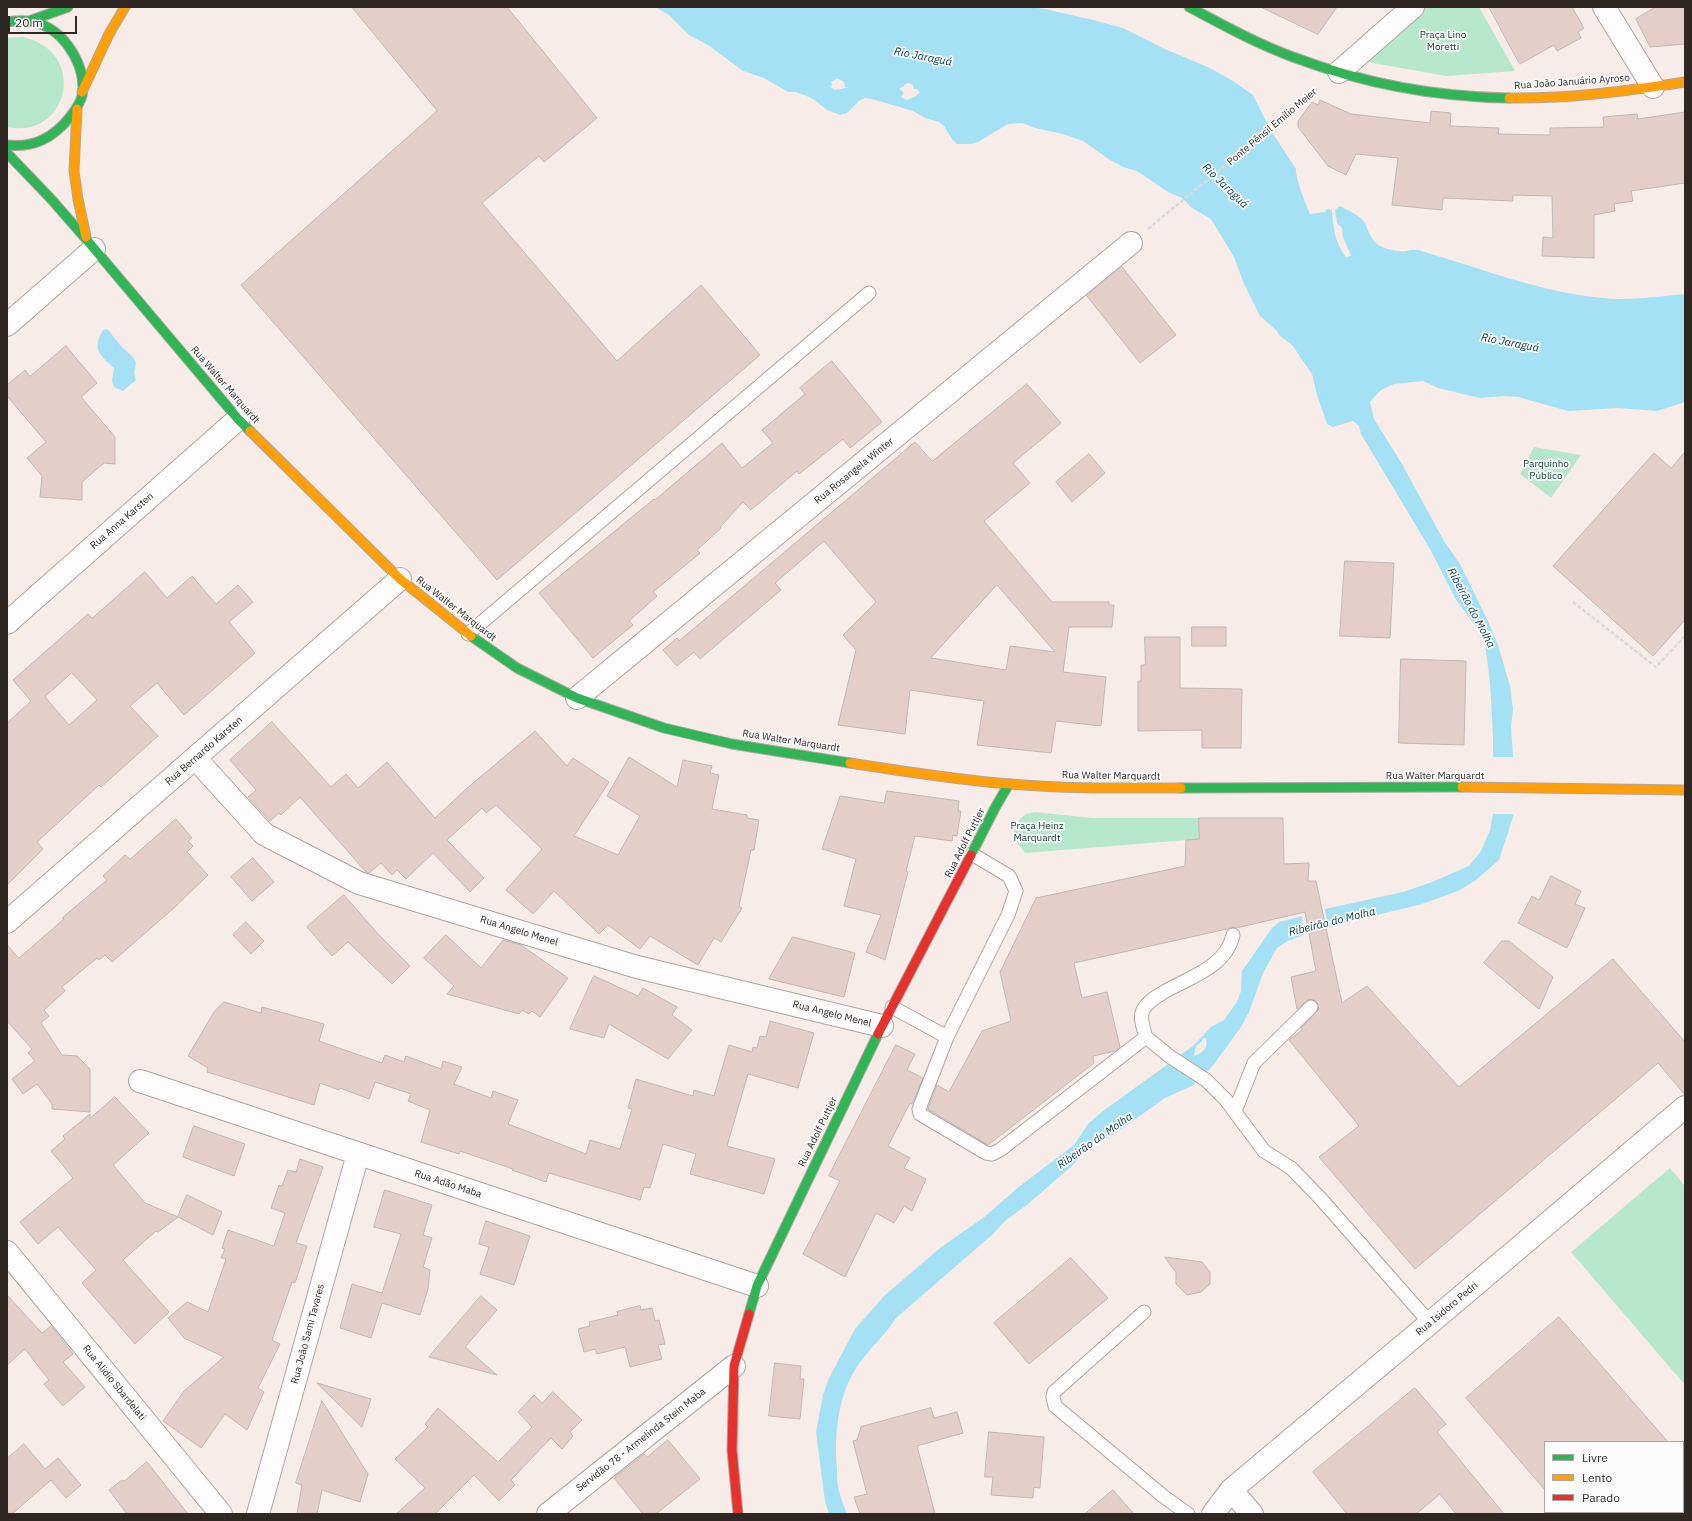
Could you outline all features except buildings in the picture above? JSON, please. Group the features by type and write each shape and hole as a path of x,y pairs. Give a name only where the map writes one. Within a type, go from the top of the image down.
{"main road":[{"path":"7,22 29,21 68,7"},
{"path":"7,145 26,146 42,142 56,134 77,109 82,93 109,34 125,7"},
{"name":"Rua João Januário Ayroso","path":"1189,7 1292,56 1340,72 1400,86 1462,96 1529,98 1594,94 1685,82"},
{"path":"29,21 48,27 62,39 74,56 80,73 82,93"},
{"name":"Rua Walter Marquardt","path":"77,109 74,161 77,198 90,244"},
{"name":"Rua Walter Marquardt","path":"7,153 52,200 238,419 400,579 468,634 517,668 578,698 664,728 732,744 936,776 1010,784 1112,788 1523,787 1685,790"},
{"name":"Rua Adolf Puttjer","path":"738,1514 732,1450 734,1366 757,1286 882,1026 996,806 1010,784"}],"street":[{"path":"1340,72 1413,7"},
{"path":"1604,7 1654,87"},
{"name":"Rua Rosangela Winter","path":"578,698 1131,243"},
{"path":"7,325 90,244"},
{"name":"Rua Anna Karsten","path":"7,623 238,419"},
{"name":"Rua Bernardo Karsten","path":"7,922 196,759 400,579"},
{"name":"Rua Angelo Menel","path":"196,759 264,834 360,883 636,967 882,1026"},
{"name":"Rua Adão Maba","path":"140,1080 757,1286"},
{"name":"Rua Isidoro Pedri","path":"1213,1514 1230,1490 1430,1324 1685,1107"},
{"name":"Rua João Sami Tavares","path":"258,1514 358,1154"},
{"name":"Rua Alidio Sbardelati","path":"7,1252 221,1514"},
{"name":"Servidão 78 - Armelinda Stein Maba","path":"548,1514 734,1366"},
{"path":"1230,1490 1252,1514"}],"lane":[{"path":"468,634 869,293"},
{"path":"972,854 1009,876 1016,891 1008,915 947,1037 919,1109 920,1114 986,1153 992,1154 1006,1145 1146,1037"},
{"path":"1233,935 1230,946 1217,963 1151,1000 1142,1011 1146,1037 1169,1056 1206,1080 1235,1111 1264,1151 1290,1168 1322,1199 1430,1324"},
{"path":"1235,1111 1254,1063 1311,1006"},
{"path":"892,1007 947,1037"},
{"path":"1144,1312 1054,1392 1053,1397 1055,1406 1163,1496 1188,1514"}],"path":[{"name":"Ponte Pênsil Emílio Meier","path":"1131,243 1340,72"},
{"path":"1573,602 1656,666 1685,636"}],"green space":[{"name":"Praça Lino Moretti","path":"1420,7 1479,7 1515,71 1446,76 1362,61"},
{"path":"23,37 44,46 57,59 63,75 63,92 57,108 45,121 28,127 7,127 7,38"},
{"name":"Parquinho Público","path":"1534,447 1581,455 1551,498 1520,474"},
{"name":"Praça Heinz Marquardt","path":"1035,812 1092,818 1199,818 1199,839 1025,853 1015,840 1014,831 1020,819 1026,814"},
{"path":"1670,1168 1685,1186 1685,1385 1571,1252"}],"water":[{"name":"Rio Jaraguá","path":"655,7 1029,7 1045,9 1123,28 1165,49 1210,68 1233,81 1253,95 1270,129 1296,169 1299,184 1310,214 1325,212 1327,209 1332,210 1335,235 1342,252 1346,257 1351,256 1343,237 1342,228 1337,223 1335,210 1340,206 1354,213 1363,220 1371,237 1377,244 1391,250 1419,250 1541,287 1560,292 1599,298 1643,298 1685,294 1685,402 1657,411 1618,408 1568,411 1518,397 1503,396 1480,398 1438,388 1423,381 1394,384 1381,390 1370,402 1374,419 1402,464 1444,541 1460,564 1498,645 1510,686 1513,709 1511,727 1514,814 1499,860 1476,880 1458,891 1422,904 1328,927 1325,909 1403,892 1432,882 1469,866 1481,851 1490,830 1493,814 1493,735 1490,682 1485,644 1481,634 1455,598 1430,549 1361,434 1359,426 1353,421 1333,427 1327,424 1317,395 1312,374 1292,345 1280,336 1276,330 1260,316 1244,284 1234,257 1211,219 1192,208 1182,198 1168,192 1137,171 1123,167 1110,160 1083,141 1063,134 1035,128 1022,123 1008,124 978,142 971,144 957,144 944,126 939,122 925,118 913,111 865,98 859,101 847,113 840,115 827,110 809,97 796,92 788,92 764,78 743,71 708,45 689,35 669,15","holes":["837,78 844,82 845,87 850,87 835,90 830,87 832,85 831,82","909,83 913,85 914,89 917,89 920,92 916,96 907,100 901,97 904,93 899,89 905,84"]},
{"path":"107,329 120,345 134,358 136,363 134,373 136,380 123,391 114,387 112,381 114,368 104,359 99,351 98,342 100,336 103,330"},
{"path":"1302,916 1304,935 1288,941 1277,948 1263,973 1249,1012 1241,1027 1211,1068 1192,1086 1165,1098 1110,1137 1093,1142 1073,1165 1028,1204 1005,1221 992,1235 896,1318 861,1361 847,1385 839,1413 837,1427 837,1483 847,1514 829,1514 825,1501 816,1432 823,1395 829,1378 855,1329 884,1296 940,1248 983,1218 1020,1186 1074,1145 1088,1124 1103,1111 1193,1046 1211,1027 1224,1020 1237,1002 1241,991 1242,971 1272,928 1279,922","holes":["1203,1038 1206,1038 1205,1049 1195,1056 1196,1046 1202,1041"]}],"pier":[{"path":"1491,757 1515,757 1516,814 1491,814"}],"waterway":[{"name":"Ribeirão do Molha","path":"1295,931 1336,922"}],"traffic: fast":[{"path":"29,21 68,7"},
{"path":"1189,7 1266,46 1293,57 1346,74 1400,87 1454,95 1509,98"},
{"path":"7,22 34,22 52,30 68,45 74,54 82,75 83,86 79,104 70,117 57,131 34,143 17,146 7,145"},
{"path":"7,153 52,200 238,419 250,431"},
{"path":"471,636 517,668 577,698 664,728 732,744 850,763"},
{"path":"971,855 1009,784"},
{"path":"1181,788 1462,787"},
{"path":"749,1314 757,1286 878,1034"}],"traffic: slow":[{"path":"82,92 109,34 125,7"},
{"path":"1509,98 1597,94 1685,82"},
{"path":"77,109 74,171 86,237"},
{"path":"250,431 400,579 471,636"},
{"path":"850,763 950,778 1031,786 1181,788"},
{"path":"1462,787 1685,790"}],"traffic: jam":[{"path":"878,1034 971,855"},
{"path":"738,1514 732,1450 734,1366 749,1314"}]}
